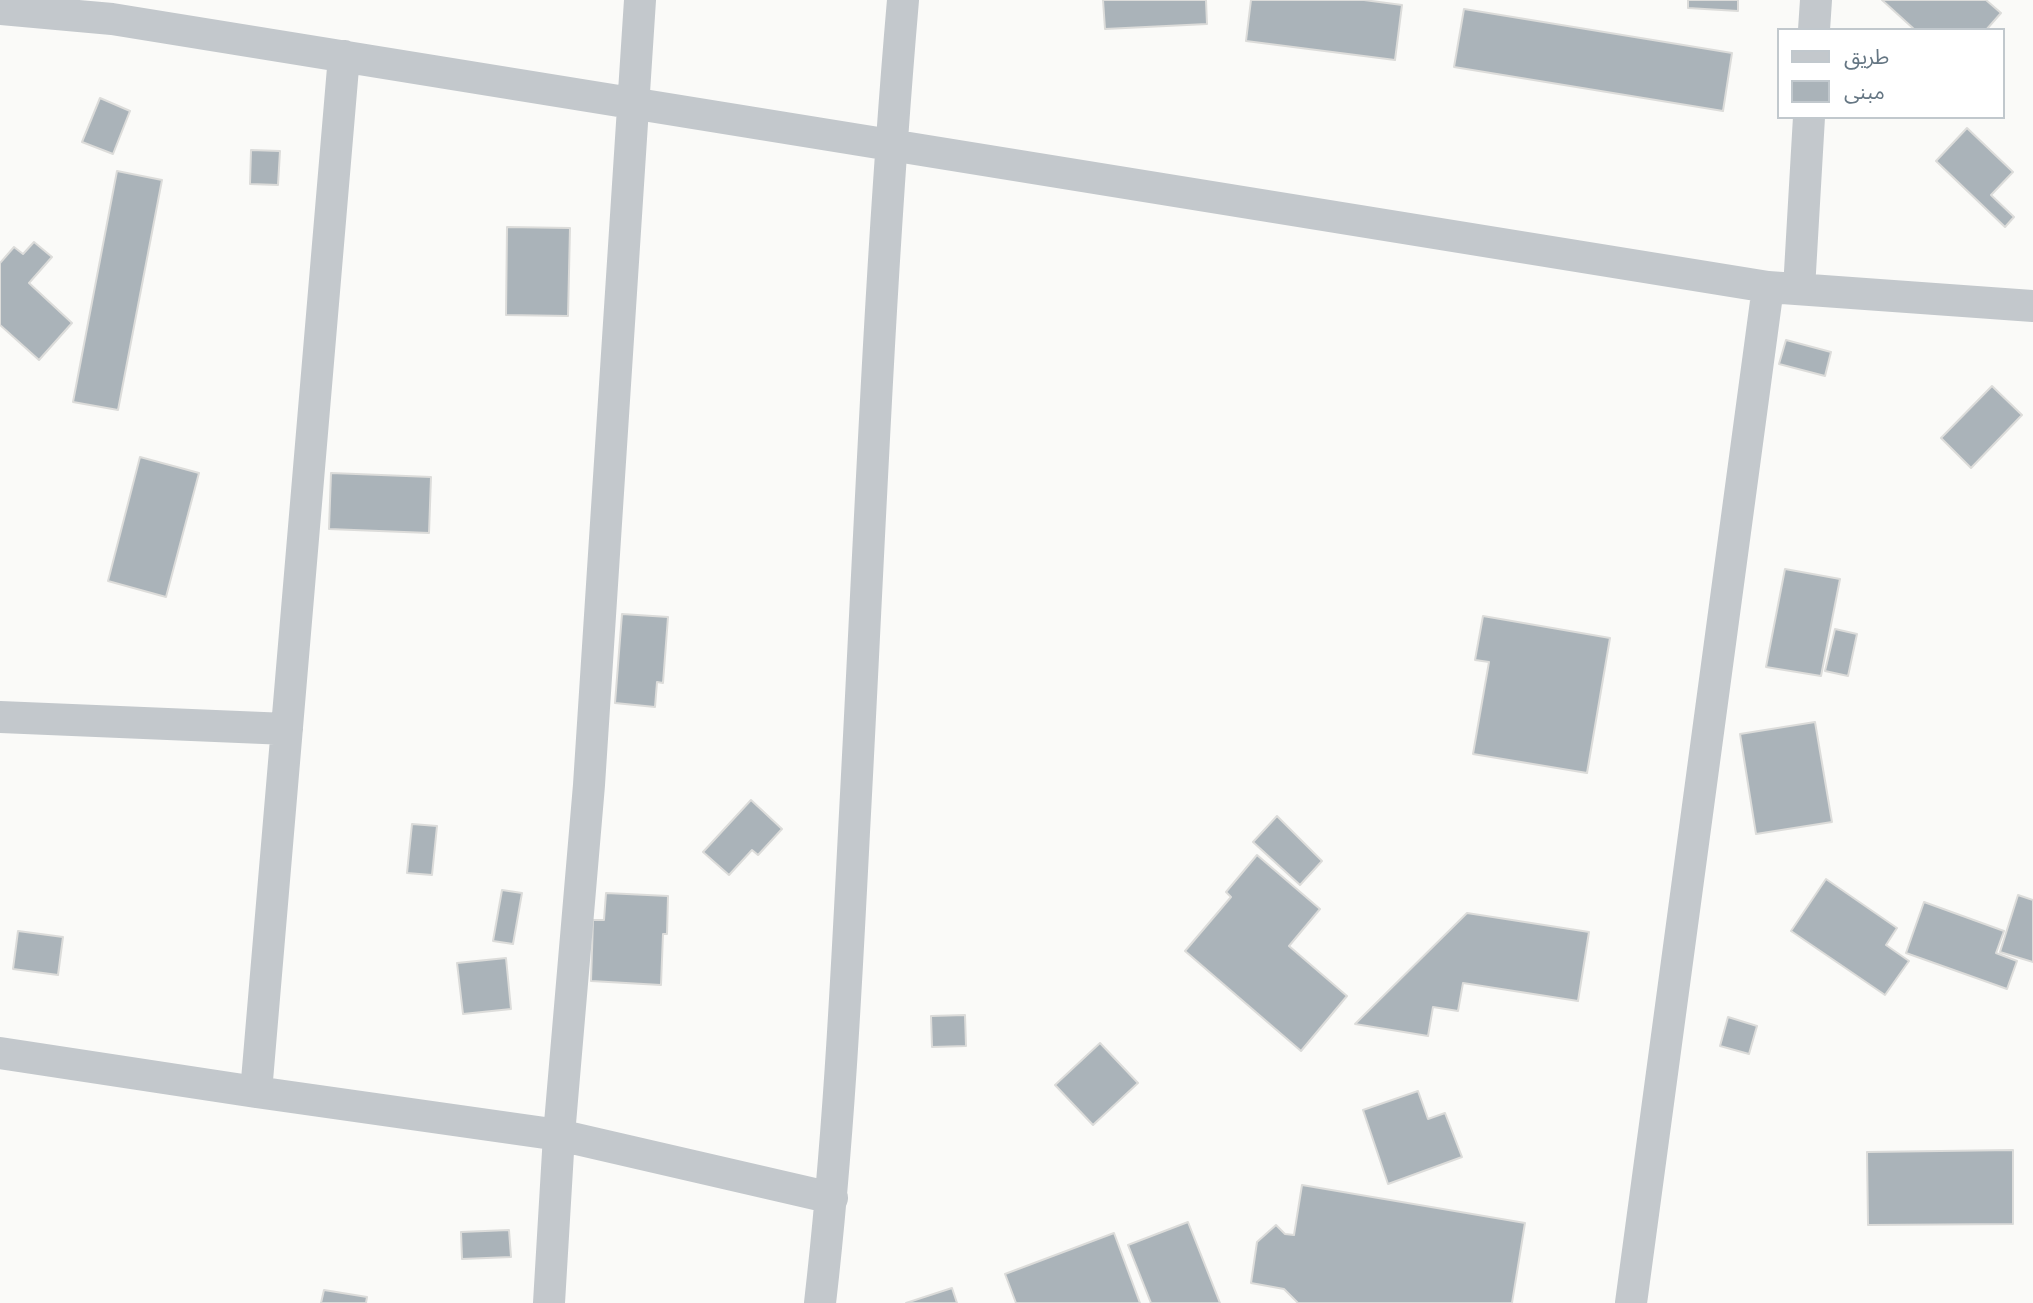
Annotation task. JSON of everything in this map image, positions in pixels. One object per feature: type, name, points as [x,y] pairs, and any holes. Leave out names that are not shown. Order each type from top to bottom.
[{"type":"street","points":[[549,1303],[559,1135],[589,785],[640,0]]},
{"type":"street","points":[[820,1303],[832,1198],[851,898],[890,145],[903,0]]},
{"type":"street","points":[[1814,28],[1816,0]]},
{"type":"street","points":[[0,9],[113,9],[344,56],[1768,287],[2033,306]]},
{"type":"street","points":[[256,1092],[344,56]]},
{"type":"street","points":[[1799,289],[1809,119]]},
{"type":"street","points":[[1630,1303],[1768,287]]},
{"type":"street","points":[[0,718],[287,729]]},
{"type":"street","points":[[0,1053],[559,1135],[832,1198]]},
{"type":"building","points":[[1103,0],[1206,0],[1207,24],[1105,29]]},
{"type":"building","points":[[1251,0],[1364,0],[1402,5],[1395,60],[1246,41]]},
{"type":"building","points":[[1688,0],[1738,0],[1738,11],[1688,8]]},
{"type":"building","points":[[1882,0],[1986,0],[2001,13],[1988,28],[1913,28]]},
{"type":"building","points":[[1464,9],[1732,53],[1723,111],[1454,67]]},
{"type":"building","points":[[100,98],[130,111],[113,154],[82,142]]},
{"type":"building","points":[[1967,128],[2013,172],[1991,195],[2014,217],[2005,227],[1936,161]]},
{"type":"building","points":[[251,150],[280,151],[278,185],[250,184]]},
{"type":"building","points":[[117,171],[162,180],[118,410],[73,402]]},
{"type":"building","points":[[507,227],[570,228],[568,316],[506,315]]},
{"type":"building","points":[[34,242],[52,257],[29,283],[72,323],[39,360],[0,325],[0,263],[14,247],[23,254]]},
{"type":"building","points":[[1786,340],[1831,352],[1825,376],[1779,364]]},
{"type":"building","points":[[1992,386],[2022,415],[1971,468],[1941,438]]},
{"type":"building","points":[[140,457],[199,473],[166,597],[108,581]]},
{"type":"building","points":[[331,473],[431,477],[429,533],[329,529]]},
{"type":"building","points":[[1785,569],[1840,579],[1821,676],[1766,667]]},
{"type":"building","points":[[622,614],[668,617],[663,683],[657,682],[655,707],[615,703]]},
{"type":"building","points":[[1483,616],[1610,638],[1587,773],[1473,754],[1489,662],[1475,660]]},
{"type":"building","points":[[1835,629],[1857,634],[1848,676],[1825,671]]},
{"type":"building","points":[[1815,722],[1832,822],[1756,834],[1740,734]]},
{"type":"building","points":[[751,800],[782,829],[758,855],[752,850],[729,875],[703,852]]},
{"type":"building","points":[[1277,816],[1322,861],[1300,885],[1253,842]]},
{"type":"building","points":[[412,824],[437,826],[432,875],[407,873]]},
{"type":"building","points":[[1257,855],[1320,909],[1289,946],[1347,996],[1301,1051],[1185,951],[1231,897],[1226,892]]},
{"type":"building","points":[[1826,879],[1897,928],[1886,945],[1909,961],[1885,995],[1791,931]]},
{"type":"building","points":[[502,890],[522,893],[513,944],[493,941]]},
{"type":"building","points":[[606,893],[668,896],[661,985],[591,981],[593,920],[604,920]]},
{"type":"building","points":[[2018,895],[2033,900],[2033,962],[2000,952]]},
{"type":"building","points":[[1924,902],[2004,931],[1996,953],[2017,961],[2007,989],[1906,953]]},
{"type":"building","points":[[1467,913],[1589,932],[1578,1001],[1463,983],[1458,1011],[1433,1007],[1428,1036],[1355,1024]]},
{"type":"building","points":[[18,931],[63,937],[58,975],[13,969]]},
{"type":"building","points":[[506,958],[511,1009],[463,1014],[457,963]]},
{"type":"building","points":[[965,1015],[966,1046],[932,1047],[931,1016]]},
{"type":"building","points":[[1728,1017],[1757,1026],[1749,1054],[1720,1046]]},
{"type":"building","points":[[1100,1043],[1138,1083],[1093,1125],[1055,1085]]},
{"type":"building","points":[[1418,1091],[1428,1119],[1445,1113],[1462,1157],[1388,1184],[1363,1110]]},
{"type":"building","points":[[2013,1150],[2013,1224],[1868,1225],[1867,1152]]},
{"type":"building","points":[[1302,1185],[1525,1223],[1512,1303],[1298,1303],[1284,1289],[1251,1283],[1257,1242],[1276,1225],[1285,1234],[1294,1235]]},
{"type":"building","points":[[1188,1222],[1220,1303],[1151,1303],[1128,1245]]},
{"type":"building","points":[[509,1230],[511,1257],[462,1259],[461,1232]]},
{"type":"building","points":[[1114,1233],[1140,1303],[1016,1303],[1005,1274]]},
{"type":"building","points":[[952,1288],[957,1303],[906,1303]]},
{"type":"building","points":[[324,1290],[367,1297],[366,1303],[321,1303]]}]
